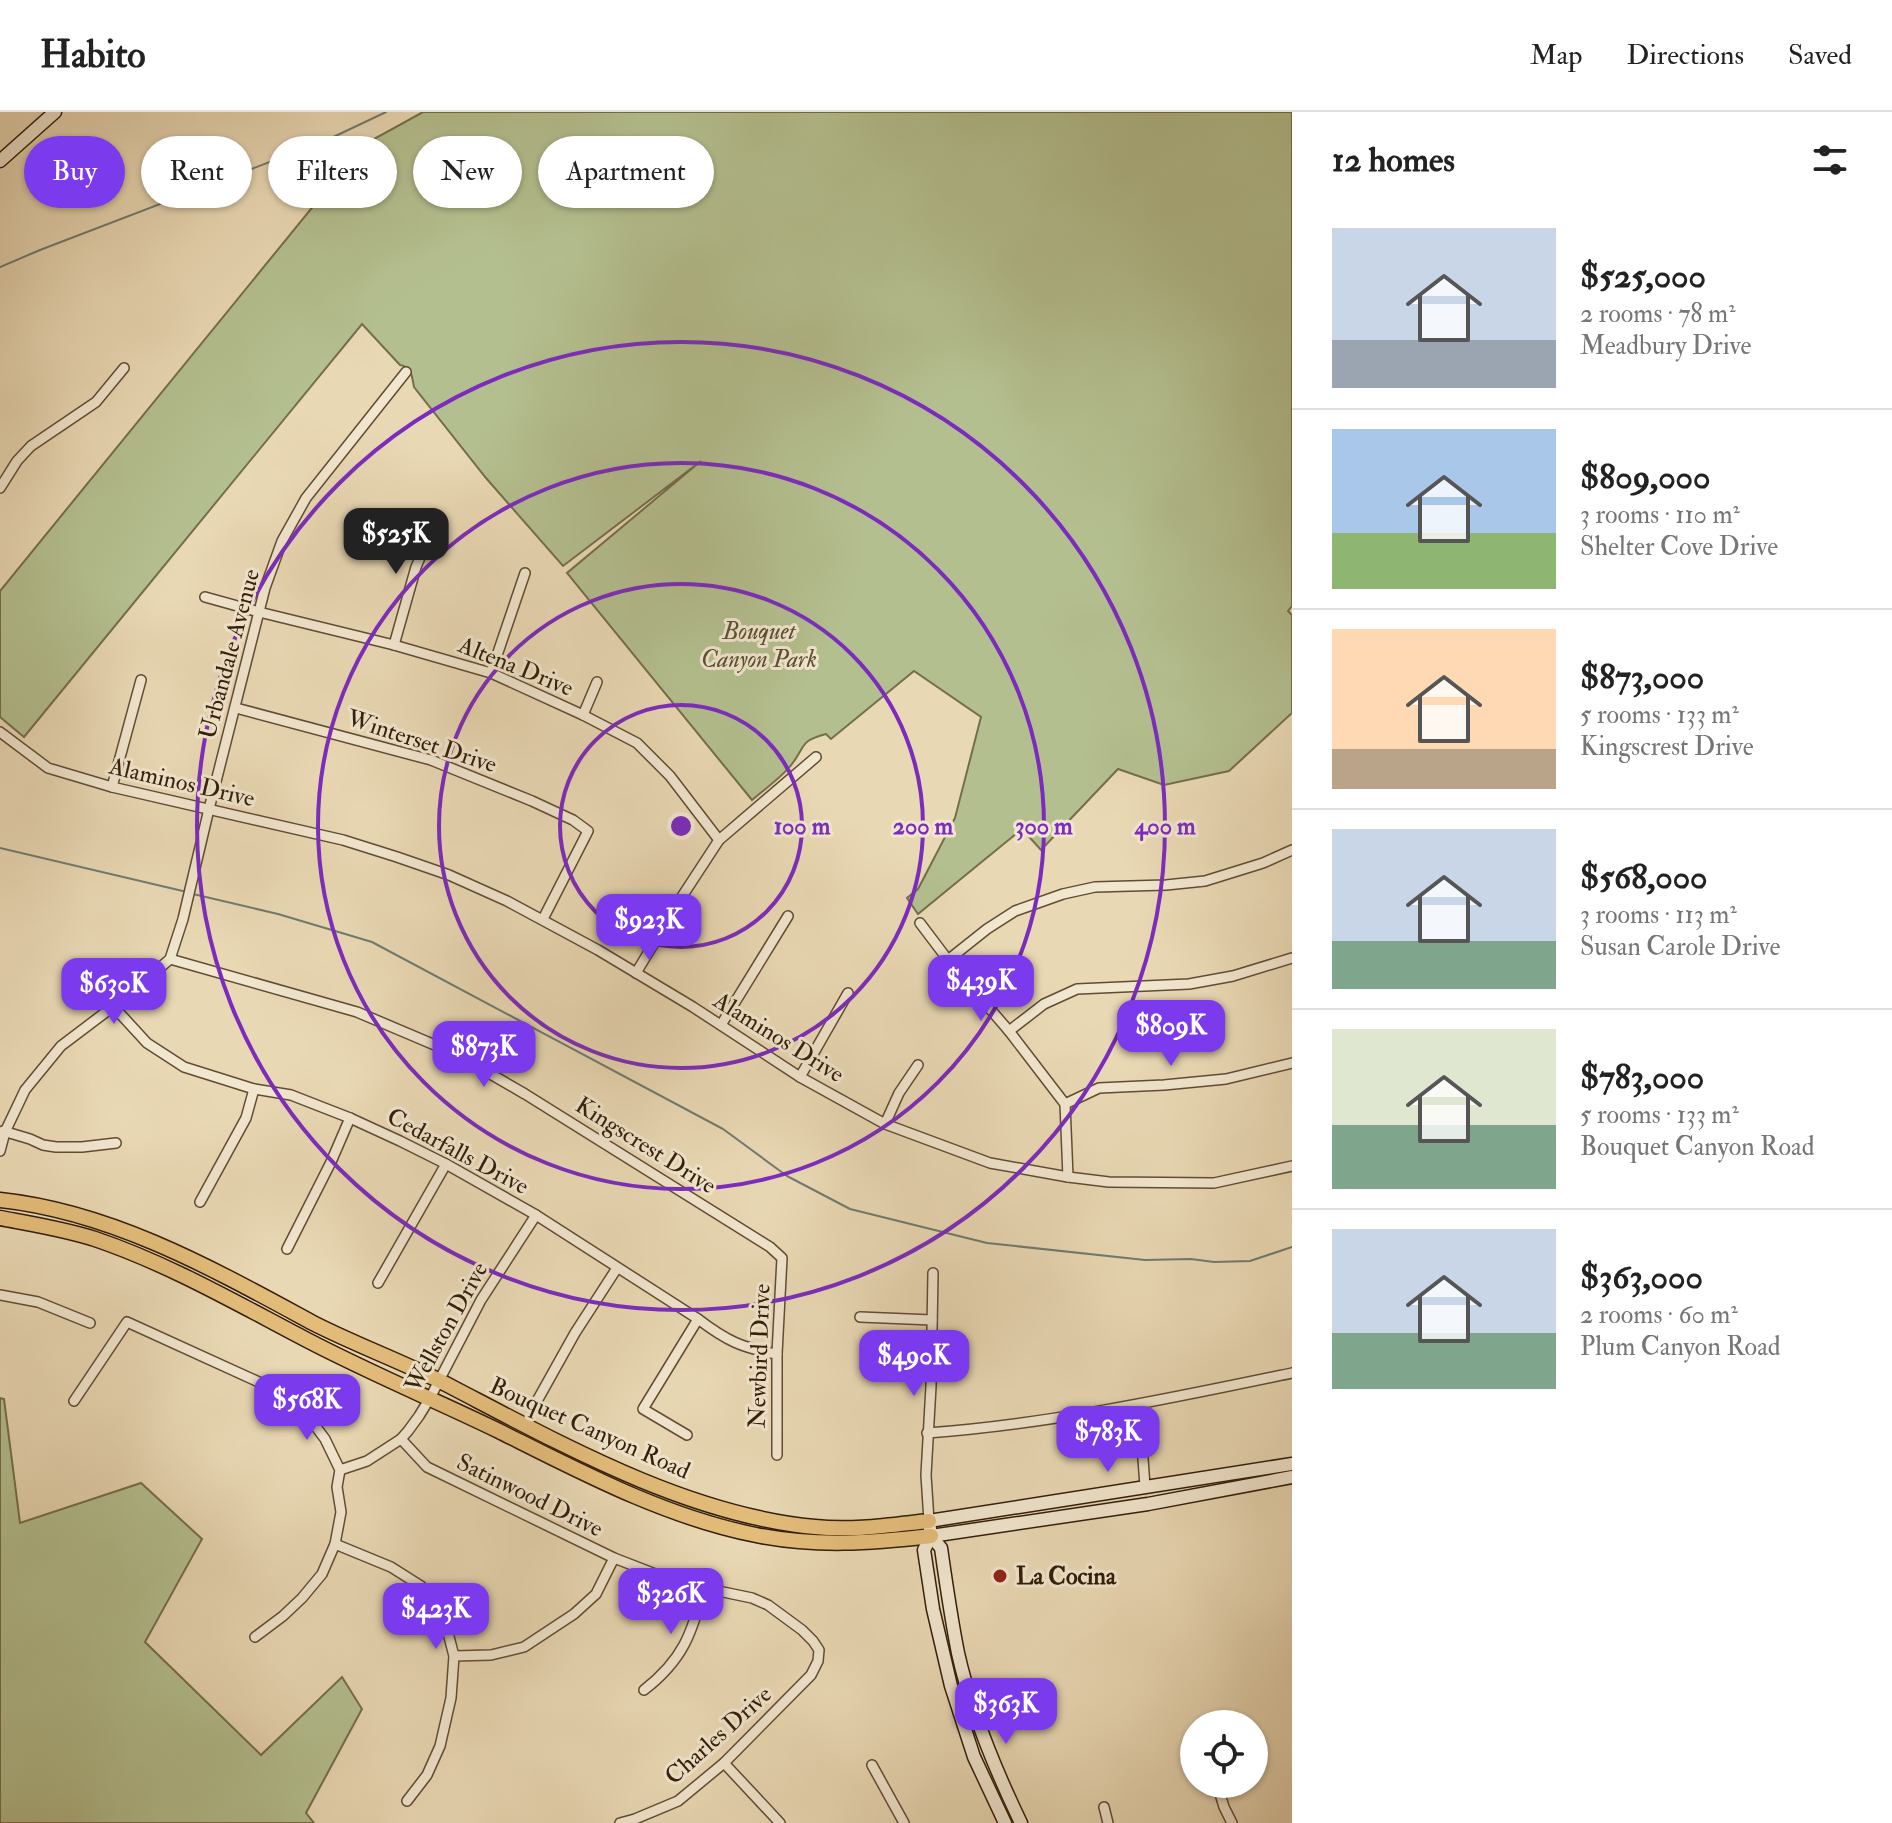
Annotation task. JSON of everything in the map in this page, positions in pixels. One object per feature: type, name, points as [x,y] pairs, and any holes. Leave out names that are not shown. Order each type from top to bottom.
[{"type":"main road","points":[[0,161],[55,112]]},
{"type":"main road","name":"Bouquet Canyon Road","points":[[0,1200],[98,1221],[148,1241],[230,1278],[317,1325],[438,1380],[598,1461],[698,1501],[760,1519],[855,1529],[929,1521],[1292,1464]]},
{"type":"main road","name":"Bouquet Canyon Road","points":[[0,1218],[93,1238],[142,1257],[590,1478],[692,1519],[756,1535],[855,1544],[931,1536],[1092,1513],[1292,1477]]},
{"type":"main road","points":[[1221,1475],[1226,1476],[1229,1482],[1224,1490]]},
{"type":"main road","points":[[1092,1513],[1098,1501],[1108,1492]]},
{"type":"main road","points":[[929,1521],[931,1536],[941,1548],[958,1654],[969,1695],[985,1743],[1021,1823]]},
{"type":"main road","points":[[931,1536],[924,1550],[933,1609],[958,1714],[1005,1823]]},
{"type":"street","points":[[0,488],[31,446],[96,402],[124,368]]},
{"type":"street","name":"Urbandale Avenue","points":[[170,959],[265,588],[282,541],[306,498],[406,372]]},
{"type":"street","points":[[394,645],[416,567],[436,520]]},
{"type":"street","points":[[491,673],[525,573]]},
{"type":"street","name":"Altena Drive","points":[[205,597],[491,673],[583,715],[637,743],[670,776],[719,840]]},
{"type":"street","points":[[112,787],[141,680]]},
{"type":"street","points":[[583,715],[597,682]]},
{"type":"street","name":"Winterset Drive","points":[[236,708],[431,760],[573,820],[588,831],[543,919]]},
{"type":"street","name":"Alaminos Drive","points":[[0,732],[48,768],[112,787],[343,840],[449,875],[543,919],[721,1025],[800,1077],[885,1124],[990,1163],[1109,1182],[1214,1183],[1292,1166]]},
{"type":"street","points":[[636,973],[719,840],[816,757]]},
{"type":"street","points":[[948,960],[987,929],[1023,907],[1063,894],[1095,887],[1205,881],[1263,863],[1292,850]]},
{"type":"street","points":[[721,1025],[788,916]]},
{"type":"street","points":[[920,923],[1065,1104],[1068,1177]]},
{"type":"street","points":[[1009,1031],[1044,1004],[1077,989],[1189,984],[1233,976],[1292,958]]},
{"type":"street","points":[[0,1151],[2,1131],[25,1090],[61,1046],[170,959]]},
{"type":"street","name":"Kingscrest Drive","points":[[170,959],[357,1012],[456,1054],[640,1165],[770,1247],[782,1258]]},
{"type":"street","points":[[800,1077],[848,993]]},
{"type":"street","name":"Cedarfalls Drive","points":[[113,1006],[147,1043],[184,1067],[254,1089],[291,1095],[350,1118],[446,1164],[536,1215],[716,1333],[746,1348],[777,1354]]},
{"type":"street","points":[[1065,1104],[1099,1088],[1226,1079],[1292,1063]]},
{"type":"street","points":[[885,1124],[899,1093],[918,1065]]},
{"type":"street","points":[[200,1202],[246,1118],[254,1089]]},
{"type":"street","points":[[287,1249],[350,1118]]},
{"type":"street","points":[[2,1131],[56,1147],[116,1143]]},
{"type":"street","points":[[378,1283],[446,1164]]},
{"type":"street","name":"Wellston Drive","points":[[340,1470],[367,1461],[401,1439],[419,1416],[481,1300],[536,1215]]},
{"type":"street","name":"Newbird Drive","points":[[777,1455],[777,1354],[782,1258]]},
{"type":"street","points":[[537,1401],[575,1333],[617,1268]]},
{"type":"street","points":[[929,1521],[927,1433],[933,1273]]},
{"type":"street","points":[[0,1295],[38,1302],[90,1323]]},
{"type":"street","points":[[860,1317],[932,1320]]},
{"type":"street","points":[[687,1435],[643,1409],[698,1319]]},
{"type":"street","points":[[74,1401],[127,1322],[261,1383],[302,1408],[325,1439],[340,1470],[337,1487],[341,1512],[335,1544],[322,1574],[302,1598],[255,1637]]},
{"type":"street","points":[[927,1433],[1139,1405],[1292,1373]]},
{"type":"street","points":[[1139,1405],[1145,1486]]},
{"type":"street","name":"Satinwood Drive","points":[[401,1439],[427,1467],[614,1558],[658,1575],[752,1598],[768,1605],[790,1620],[819,1650]]},
{"type":"street","points":[[335,1544],[391,1567],[421,1586],[442,1610],[454,1656],[451,1698],[440,1746],[427,1775],[407,1801]]},
{"type":"street","points":[[454,1656],[491,1655],[524,1647],[574,1614],[596,1594],[614,1558]]},
{"type":"street","points":[[644,1690],[680,1654],[693,1629],[704,1588]]},
{"type":"street","name":"Charles Drive","points":[[620,1823],[678,1801],[724,1763],[811,1675],[818,1661],[819,1650]]},
{"type":"street","points":[[724,1763],[780,1823]]},
{"type":"street","points":[[872,1765],[904,1823]]},
{"type":"street","points":[[1221,1798],[1232,1823]]},
{"type":"street","points":[[1104,1807],[1108,1823]]},
{"type":"green space","name":"Bouquet Canyon Park","points":[[423,112],[1292,112],[1292,606],[1288,611],[1292,615],[1292,713],[1229,771],[1164,785],[1118,769],[1041,850],[1022,829],[918,914],[907,898],[918,889],[955,818],[981,717],[914,671],[831,739],[826,734],[804,744],[788,769],[752,800],[567,573],[701,461],[563,566],[486,478],[414,387],[409,370],[400,365],[362,324],[24,737],[0,717],[0,591],[312,208],[397,208],[397,136],[379,136]]},
{"type":"green space","points":[[0,1398],[4,1399],[20,1523],[141,1483],[202,1539],[145,1642],[261,1755],[342,1677],[362,1709],[306,1813],[314,1823],[0,1823]]},
{"type":"waterway","points":[[0,267],[327,140],[386,112]]},
{"type":"waterway","points":[[0,848],[187,892]]},
{"type":"waterway","points":[[193,894],[278,914],[372,942],[723,1129],[787,1176],[850,1209],[987,1243],[1145,1260],[1250,1261],[1292,1247]]},
{"type":"place","name":"La Cocina","points":[[1000,1576]]}]
